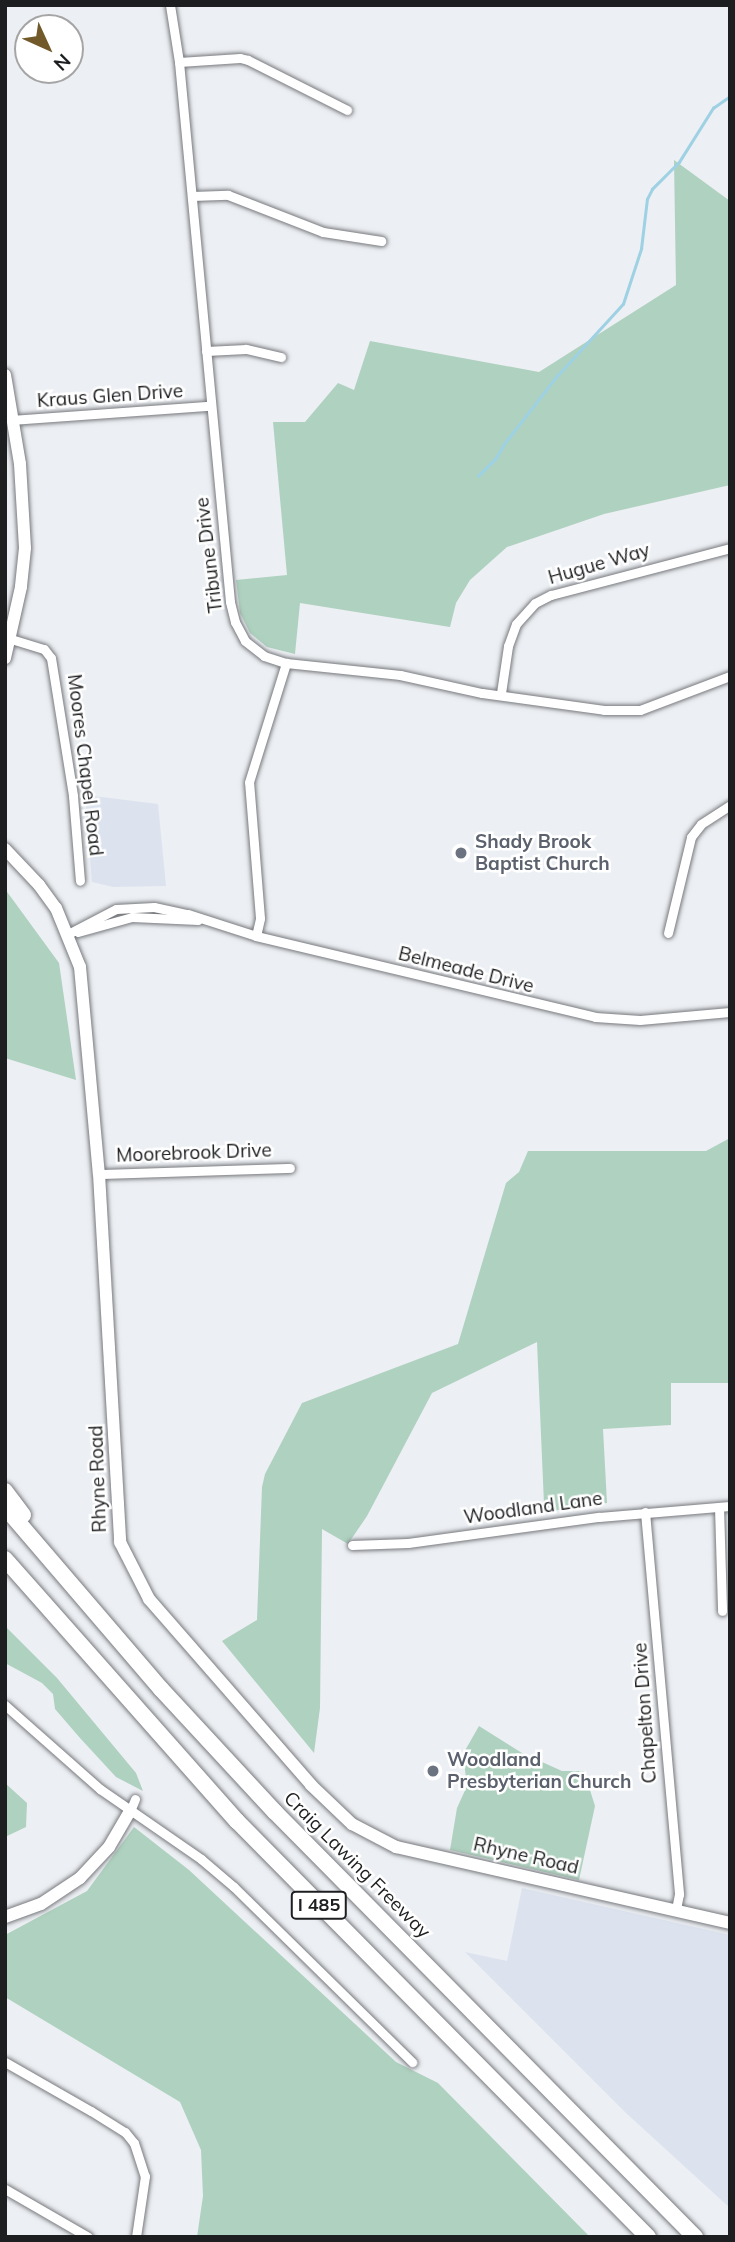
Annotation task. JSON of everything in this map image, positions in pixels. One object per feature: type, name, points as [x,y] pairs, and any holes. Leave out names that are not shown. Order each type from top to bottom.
[{"type":"highway","points":[[5,1491],[77,1592]]},
{"type":"highway","name":"Craig Lawing Freeway","points":[[5,1507],[77,1592],[283,1821],[695,2237]]},
{"type":"highway","name":"I 485","points":[[5,1559],[237,1821],[648,2237]]},
{"type":"highway","points":[[5,1570],[74,1640]]},
{"type":"street","name":"Tribune Drive","points":[[170,5],[179,62],[209,406],[232,614],[239,632],[254,650],[286,663],[400,675],[482,693],[632,711],[730,676]]},
{"type":"street","points":[[179,62],[248,60],[347,110]]},
{"type":"street","points":[[192,196],[228,195],[323,232],[381,241]]},
{"type":"street","points":[[206,351],[246,349],[281,357]]},
{"type":"street","points":[[5,376],[20,464],[25,548],[11,639],[5,657]]},
{"type":"street","name":"Kraus Glen Drive","points":[[12,420],[209,406]]},
{"type":"street","name":"Hugue Way","points":[[501,694],[508,646],[516,624],[535,603],[551,595],[730,548]]},
{"type":"street","name":"Moores Chapel Road","points":[[11,639],[44,649],[51,658],[73,796],[80,881]]},
{"type":"street","points":[[256,936],[260,918],[249,782],[286,663]]},
{"type":"street","points":[[668,933],[691,837],[701,824],[730,805]]},
{"type":"street","name":"Rhyne Road","points":[[5,849],[39,885],[68,934],[80,967],[99,1174],[120,1542],[149,1599],[311,1785],[352,1824],[396,1847],[730,1923]]},
{"type":"street","name":"Belmeade Drive","points":[[68,934],[97,917],[133,907],[177,912],[256,936],[595,1017],[640,1020],[730,1012]]},
{"type":"street","name":"Moorebrook Drive","points":[[99,1174],[290,1168]]},
{"type":"street","name":"Woodland Lane","points":[[352,1545],[408,1543],[645,1512],[730,1506]]},
{"type":"street","points":[[719,1507],[722,1611]]},
{"type":"street","name":"Chapelton Drive","points":[[645,1512],[679,1894],[676,1910]]},
{"type":"street","points":[[5,1705],[234,1886],[412,2062]]},
{"type":"street","points":[[5,1917],[41,1904],[80,1878],[109,1847],[132,1805]]},
{"type":"street","points":[[5,2062],[125,2132],[134,2143],[145,2176],[136,2237]]},
{"type":"street","points":[[5,2189],[88,2237]]},
{"type":"shaded area","points":[[85,795],[158,804],[166,886],[113,887],[92,882]]},
{"type":"shaded area","points":[[522,1888],[730,1935],[730,2208],[626,2113],[465,1952],[507,1961]]},
{"type":"green space","points":[[674,160],[730,201],[730,485],[604,514],[507,547],[470,580],[456,603],[450,627],[300,603],[295,654],[267,647],[250,633],[240,613],[236,580],[287,575],[273,422],[305,422],[338,383],[354,390],[370,341],[539,372],[676,285]]},
{"type":"green space","points":[[5,889],[59,963],[76,1080],[5,1058]]},
{"type":"green space","points":[[730,1138],[730,1383],[671,1383],[671,1425],[603,1429],[607,1503],[537,1513],[544,1504],[537,1342],[432,1393],[367,1516],[348,1544],[322,1529],[320,1708],[314,1753],[222,1641],[257,1620],[262,1487],[265,1474],[302,1403],[458,1344],[506,1183],[519,1172],[528,1151],[706,1151]]},
{"type":"green space","points":[[5,1626],[57,1678],[136,1773],[143,1791],[116,1777],[55,1709],[53,1694],[42,1683],[5,1663]]},
{"type":"green space","points":[[479,1726],[522,1753],[562,1771],[584,1771],[595,1806],[579,1880],[450,1850],[457,1808],[467,1786],[463,1754]]},
{"type":"green space","points":[[5,1783],[27,1803],[26,1827],[5,1837]]},
{"type":"green space","points":[[134,1827],[189,1870],[396,2062],[438,2083],[590,2237],[197,2237],[203,2196],[201,2150],[180,2102],[5,1997],[5,1935],[87,1891]]},
{"type":"waterway","points":[[478,476],[496,458],[556,377],[623,304],[641,249],[647,199],[652,189],[679,162],[713,108],[730,96]]},
{"type":"place","name":"Shady Brook Baptist Church","points":[[461,853]]},
{"type":"place","name":"Woodland Presbyterian Church","points":[[433,1771]]}]
